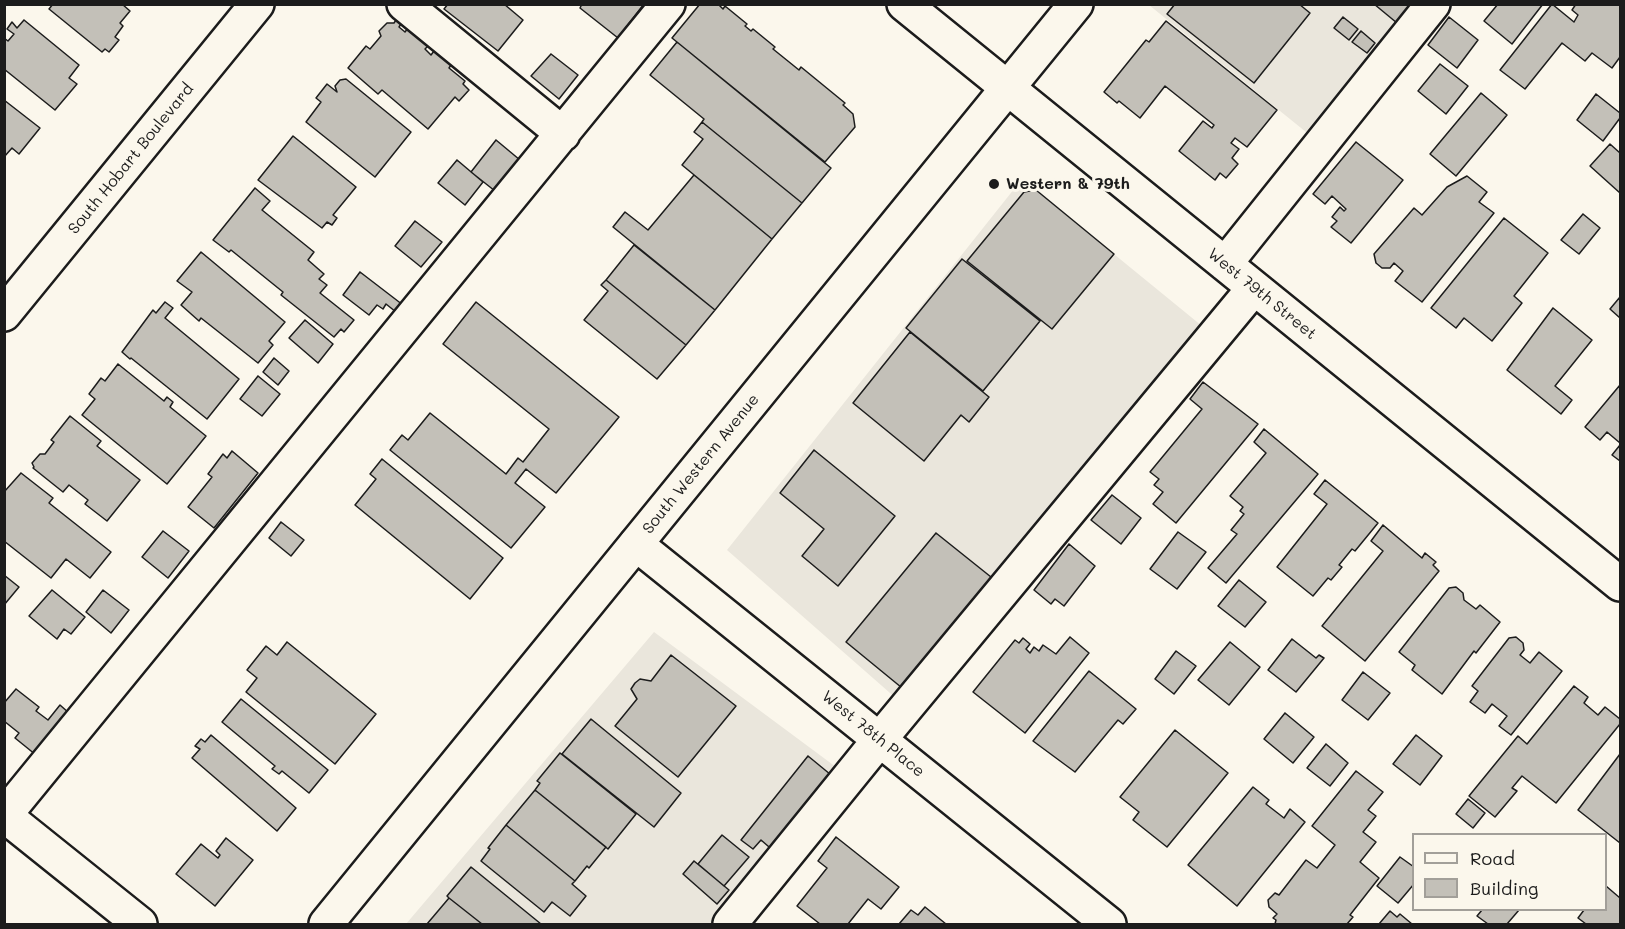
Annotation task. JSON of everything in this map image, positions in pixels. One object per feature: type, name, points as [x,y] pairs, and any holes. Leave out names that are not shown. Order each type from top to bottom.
[{"type":"street","name":"South Hobart Boulevard","points":[[4,314],[257,4]]},
{"type":"street","points":[[404,4],[562,134]]},
{"type":"street","points":[[140,924],[5,816],[668,4]]},
{"type":"street","name":"West 79th Street","points":[[904,4],[1620,584]]},
{"type":"street","name":"South Western Avenue","points":[[326,924],[1076,4]]},
{"type":"street","points":[[1225,264],[1433,4]]},
{"type":"street","points":[[730,924],[880,739],[1254,288]]},
{"type":"street","name":"West 78th Place","points":[[636,544],[1109,924]]},
{"type":"shaded area","points":[[1149,5],[1437,5],[1327,149]]},
{"type":"shaded area","points":[[1022,179],[1202,326],[898,700],[727,550]]},
{"type":"shaded area","points":[[654,632],[840,770],[713,924],[406,924]]},
{"type":"building","points":[[53,4],[122,4],[130,11],[120,23],[123,26],[115,37],[119,40],[109,52],[105,49],[102,52],[49,9]]},
{"type":"building","points":[[448,4],[504,4],[523,20],[498,51],[444,9]]},
{"type":"building","points":[[582,4],[644,4],[618,38],[580,8]]},
{"type":"building","points":[[700,4],[718,4],[723,9],[725,6],[747,24],[745,26],[751,31],[753,29],[775,47],[773,49],[799,70],[801,67],[845,103],[843,105],[853,114],[855,127],[825,162],[672,38]]},
{"type":"building","points":[[1175,4],[1299,4],[1310,13],[1254,83],[1167,14]]},
{"type":"building","points":[[1374,4],[1413,4],[1397,23]]},
{"type":"building","points":[[1498,4],[1543,4],[1512,44],[1484,21]]},
{"type":"building","points":[[1552,4],[1574,22],[1578,15],[1572,10],[1576,4],[1620,4],[1620,57],[1612,68],[1592,53],[1585,61],[1562,43],[1525,89],[1500,70]]},
{"type":"building","points":[[1343,17],[1358,29],[1349,40],[1334,28]]},
{"type":"building","points":[[1449,17],[1478,40],[1457,68],[1428,45]]},
{"type":"building","points":[[24,20],[79,65],[69,78],[77,84],[55,110],[4,69],[4,38],[8,41],[14,34],[7,29],[12,22],[17,28]]},
{"type":"building","points":[[396,20],[405,32],[408,28],[428,46],[425,49],[431,55],[434,51],[451,65],[449,68],[465,81],[463,84],[469,90],[459,101],[455,97],[428,129],[382,90],[378,94],[348,68],[366,46],[370,49],[381,36],[379,31],[387,23],[394,23]]},
{"type":"building","points":[[1166,21],[1277,110],[1247,147],[1235,138],[1231,143],[1239,149],[1232,158],[1238,164],[1226,178],[1220,173],[1215,180],[1179,151],[1203,121],[1212,128],[1214,125],[1165,86],[1140,118],[1104,92],[1146,40],[1149,42]]},
{"type":"building","points":[[1361,31],[1375,43],[1367,53],[1352,42]]},
{"type":"building","points":[[677,42],[831,168],[802,203],[702,122],[704,119],[650,75]]},
{"type":"building","points":[[551,54],[578,75],[559,99],[531,76]]},
{"type":"building","points":[[1440,64],[1468,86],[1446,114],[1418,91]]},
{"type":"building","points":[[346,79],[411,132],[375,177],[306,122],[321,102],[316,98],[327,84],[337,92],[335,86],[340,80]]},
{"type":"building","points":[[1481,93],[1507,115],[1456,176],[1430,154]]},
{"type":"building","points":[[1596,94],[1620,113],[1620,118],[1603,141],[1577,120]]},
{"type":"building","points":[[4,100],[40,128],[19,154],[12,148],[4,157]]},
{"type":"building","points":[[702,122],[802,203],[772,239],[682,165],[703,139],[694,132]]},
{"type":"building","points":[[293,136],[356,187],[333,215],[337,218],[332,225],[327,222],[322,228],[258,180]]},
{"type":"building","points":[[496,140],[520,160],[495,191],[471,172]]},
{"type":"building","points":[[1356,142],[1403,180],[1351,243],[1331,227],[1337,221],[1332,217],[1340,207],[1344,211],[1346,209],[1332,196],[1325,204],[1313,194]]},
{"type":"building","points":[[1610,144],[1620,153],[1620,193],[1590,166]]},
{"type":"building","points":[[457,160],[483,182],[465,205],[438,183]]},
{"type":"building","points":[[694,175],[772,239],[715,310],[613,227],[625,212],[648,230]]},
{"type":"building","points":[[1467,176],[1487,192],[1479,202],[1494,213],[1422,302],[1395,281],[1403,271],[1394,263],[1390,268],[1382,268],[1376,263],[1374,254],[1414,208],[1422,215],[1447,187]]},
{"type":"building","points":[[255,188],[270,201],[262,210],[314,252],[308,260],[324,274],[319,279],[327,285],[320,293],[354,320],[344,332],[341,329],[334,337],[281,295],[283,292],[231,250],[229,252],[213,240]]},
{"type":"building","points":[[1036,190],[1114,254],[1052,329],[967,261],[1024,192]]},
{"type":"building","points":[[1583,214],[1600,228],[1579,254],[1561,240]]},
{"type":"building","points":[[1504,218],[1548,253],[1514,296],[1522,303],[1492,341],[1464,318],[1456,328],[1431,308]]},
{"type":"building","points":[[415,221],[442,242],[421,267],[395,246]]},
{"type":"building","points":[[634,245],[715,310],[686,345],[606,280]]},
{"type":"building","points":[[201,252],[285,322],[269,341],[273,345],[258,363],[201,318],[199,321],[181,305],[192,292],[177,281]]},
{"type":"building","points":[[962,259],[1040,321],[983,391],[906,328]]},
{"type":"building","points":[[360,272],[403,305],[396,312],[386,304],[383,309],[377,305],[369,315],[343,295]]},
{"type":"building","points":[[606,280],[686,345],[657,379],[584,320],[608,291],[601,285]]},
{"type":"building","points":[[1620,297],[1620,318],[1610,309]]},
{"type":"building","points":[[165,302],[173,308],[165,318],[239,379],[207,419],[122,352],[153,310],[156,313]]},
{"type":"building","points":[[476,302],[619,417],[556,493],[526,469],[515,483],[545,507],[511,548],[390,450],[402,435],[408,440],[430,413],[506,474],[518,458],[523,462],[549,429],[443,344]]},
{"type":"building","points":[[1553,308],[1592,340],[1555,386],[1572,400],[1561,414],[1507,370]]},
{"type":"building","points":[[305,320],[333,344],[318,363],[289,338]]},
{"type":"building","points":[[910,332],[989,397],[969,422],[961,415],[924,461],[853,403]]},
{"type":"building","points":[[274,358],[289,371],[278,385],[263,372]]},
{"type":"building","points":[[118,364],[164,401],[167,397],[173,402],[170,407],[206,436],[167,484],[82,415],[95,399],[89,394],[101,378],[105,381]]},
{"type":"building","points":[[258,376],[280,394],[262,416],[240,399]]},
{"type":"building","points":[[1203,382],[1258,424],[1176,523],[1153,504],[1163,492],[1154,485],[1159,479],[1150,472],[1202,409],[1190,399]]},
{"type":"building","points":[[1620,385],[1620,443],[1607,432],[1600,440],[1585,427]]},
{"type":"building","points":[[70,416],[101,441],[97,446],[140,480],[107,521],[85,504],[88,500],[69,485],[63,492],[33,468],[32,463],[40,454],[45,454],[54,442],[51,440]]},
{"type":"building","points":[[1264,429],[1318,474],[1226,583],[1208,568],[1237,534],[1231,530],[1244,514],[1240,511],[1243,507],[1230,496],[1266,453],[1254,442]]},
{"type":"building","points":[[1620,445],[1620,461],[1612,455]]},
{"type":"building","points":[[814,450],[895,516],[838,586],[802,556],[824,529],[780,493]]},
{"type":"building","points":[[232,451],[258,473],[214,528],[188,507],[212,477],[208,474],[223,454],[227,458]]},
{"type":"building","points":[[382,459],[503,558],[470,599],[355,505],[376,479],[370,474]]},
{"type":"building","points":[[21,473],[53,498],[49,503],[111,552],[90,578],[66,559],[51,578],[4,541],[4,492]]},
{"type":"building","points":[[1325,480],[1378,523],[1355,551],[1352,549],[1339,565],[1342,567],[1331,580],[1328,578],[1313,596],[1277,567],[1327,504],[1314,494]]},
{"type":"building","points":[[1112,495],[1141,518],[1121,544],[1091,520]]},
{"type":"building","points":[[281,522],[304,540],[291,556],[269,538]]},
{"type":"building","points":[[1383,525],[1422,558],[1425,553],[1436,562],[1433,565],[1439,571],[1365,661],[1322,626],[1383,551],[1371,541]]},
{"type":"building","points":[[163,531],[189,551],[168,578],[142,557]]},
{"type":"building","points":[[1178,532],[1206,552],[1177,589],[1150,569]]},
{"type":"building","points":[[936,533],[996,581],[907,692],[846,642]]},
{"type":"building","points":[[1069,544],[1095,566],[1064,606],[1055,599],[1051,604],[1034,590]]},
{"type":"building","points":[[4,575],[19,587],[4,605]]},
{"type":"building","points":[[1239,580],[1266,602],[1245,627],[1218,606]]},
{"type":"building","points":[[1456,587],[1463,593],[1464,600],[1476,609],[1480,605],[1500,622],[1476,653],[1474,651],[1442,694],[1412,670],[1415,665],[1399,652],[1449,588]]},
{"type":"building","points":[[52,590],[85,617],[71,634],[64,629],[57,639],[29,616]]},
{"type":"building","points":[[103,590],[129,610],[111,633],[86,612]]},
{"type":"building","points":[[1070,637],[1089,653],[1025,733],[973,692],[1015,640],[1019,643],[1023,638],[1030,644],[1026,649],[1030,653],[1034,647],[1039,651],[1043,645],[1056,654]]},
{"type":"building","points":[[1516,637],[1523,643],[1524,650],[1520,655],[1530,663],[1539,652],[1562,671],[1511,735],[1499,726],[1507,716],[1492,704],[1485,713],[1470,702],[1478,691],[1472,686],[1509,638]]},
{"type":"building","points":[[1292,639],[1316,658],[1319,655],[1324,658],[1296,692],[1268,670]]},
{"type":"building","points":[[287,642],[376,714],[335,764],[246,692],[257,678],[247,670],[266,646],[277,655]]},
{"type":"building","points":[[1230,642],[1260,667],[1229,705],[1198,680]]},
{"type":"building","points":[[1176,651],[1196,666],[1174,694],[1155,679]]},
{"type":"building","points":[[671,655],[736,706],[678,777],[615,726],[637,699],[631,689],[635,683],[640,679],[651,681]]},
{"type":"building","points":[[1089,671],[1136,709],[1123,724],[1118,720],[1075,772],[1033,741]]},
{"type":"building","points":[[1363,672],[1390,693],[1368,720],[1342,700]]},
{"type":"building","points":[[1574,686],[1588,697],[1584,703],[1598,715],[1605,707],[1620,719],[1620,724],[1556,803],[1522,776],[1512,788],[1517,791],[1495,817],[1469,796],[1518,736],[1527,744]]},
{"type":"building","points":[[16,689],[39,707],[36,711],[48,720],[60,705],[69,713],[36,755],[15,738],[19,733],[4,721],[4,703]]},
{"type":"building","points":[[241,699],[328,770],[309,793],[282,771],[279,774],[272,769],[275,766],[222,722]]},
{"type":"building","points":[[1285,713],[1314,737],[1293,763],[1264,739]]},
{"type":"building","points":[[591,719],[681,793],[654,827],[562,754]]},
{"type":"building","points":[[1175,730],[1228,773],[1167,847],[1133,820],[1139,812],[1120,797]]},
{"type":"building","points":[[211,735],[296,808],[277,831],[192,758],[200,749],[195,746],[201,739],[205,742]]},
{"type":"building","points":[[1416,735],[1442,756],[1420,785],[1393,764]]},
{"type":"building","points":[[1326,744],[1348,763],[1330,786],[1307,768]]},
{"type":"building","points":[[560,753],[636,814],[608,849],[535,790],[540,783],[537,781]]},
{"type":"building","points":[[1620,754],[1620,843],[1578,810]]},
{"type":"building","points":[[808,756],[836,779],[776,853],[761,840],[753,849],[741,840]]},
{"type":"building","points":[[1356,771],[1383,792],[1368,810],[1376,816],[1363,832],[1376,842],[1360,862],[1379,878],[1350,915],[1353,917],[1347,924],[1275,924],[1276,920],[1273,918],[1277,914],[1269,907],[1268,900],[1275,893],[1279,895],[1306,860],[1317,868],[1335,845],[1312,826]]},
{"type":"building","points":[[1253,787],[1269,800],[1266,804],[1284,818],[1290,809],[1305,822],[1237,906],[1188,865]]},
{"type":"building","points":[[535,790],[606,847],[575,881],[506,825]]},
{"type":"building","points":[[1468,799],[1485,813],[1473,828],[1456,814]]},
{"type":"building","points":[[506,825],[575,881],[572,884],[586,896],[570,916],[552,902],[544,912],[481,861]]},
{"type":"building","points":[[722,835],[749,857],[724,886],[698,864]]},
{"type":"building","points":[[836,837],[899,887],[881,909],[868,899],[848,924],[820,924],[797,906],[827,868],[818,861]]},
{"type":"building","points":[[226,838],[253,860],[215,906],[176,874],[201,844],[218,858],[220,855],[216,851]]},
{"type":"building","points":[[1400,857],[1412,866],[1412,886],[1398,903],[1377,886]]},
{"type":"building","points":[[694,861],[729,890],[717,904],[683,874]]},
{"type":"building","points":[[471,867],[541,924],[482,924],[449,898],[447,896]]},
{"type":"building","points":[[1607,887],[1620,898],[1620,924],[1586,924],[1578,918],[1583,911],[1607,911]]},
{"type":"building","points":[[449,898],[482,924],[427,924]]},
{"type":"building","points":[[925,907],[946,924],[899,924],[911,910],[918,915]]},
{"type":"building","points":[[1390,911],[1397,917],[1400,914],[1412,924],[1379,924]]},
{"type":"building","points":[[1481,911],[1518,911],[1507,924],[1488,924],[1477,916]]},
{"type":"place","name":"Western & 79th","points":[[994,184]]}]
